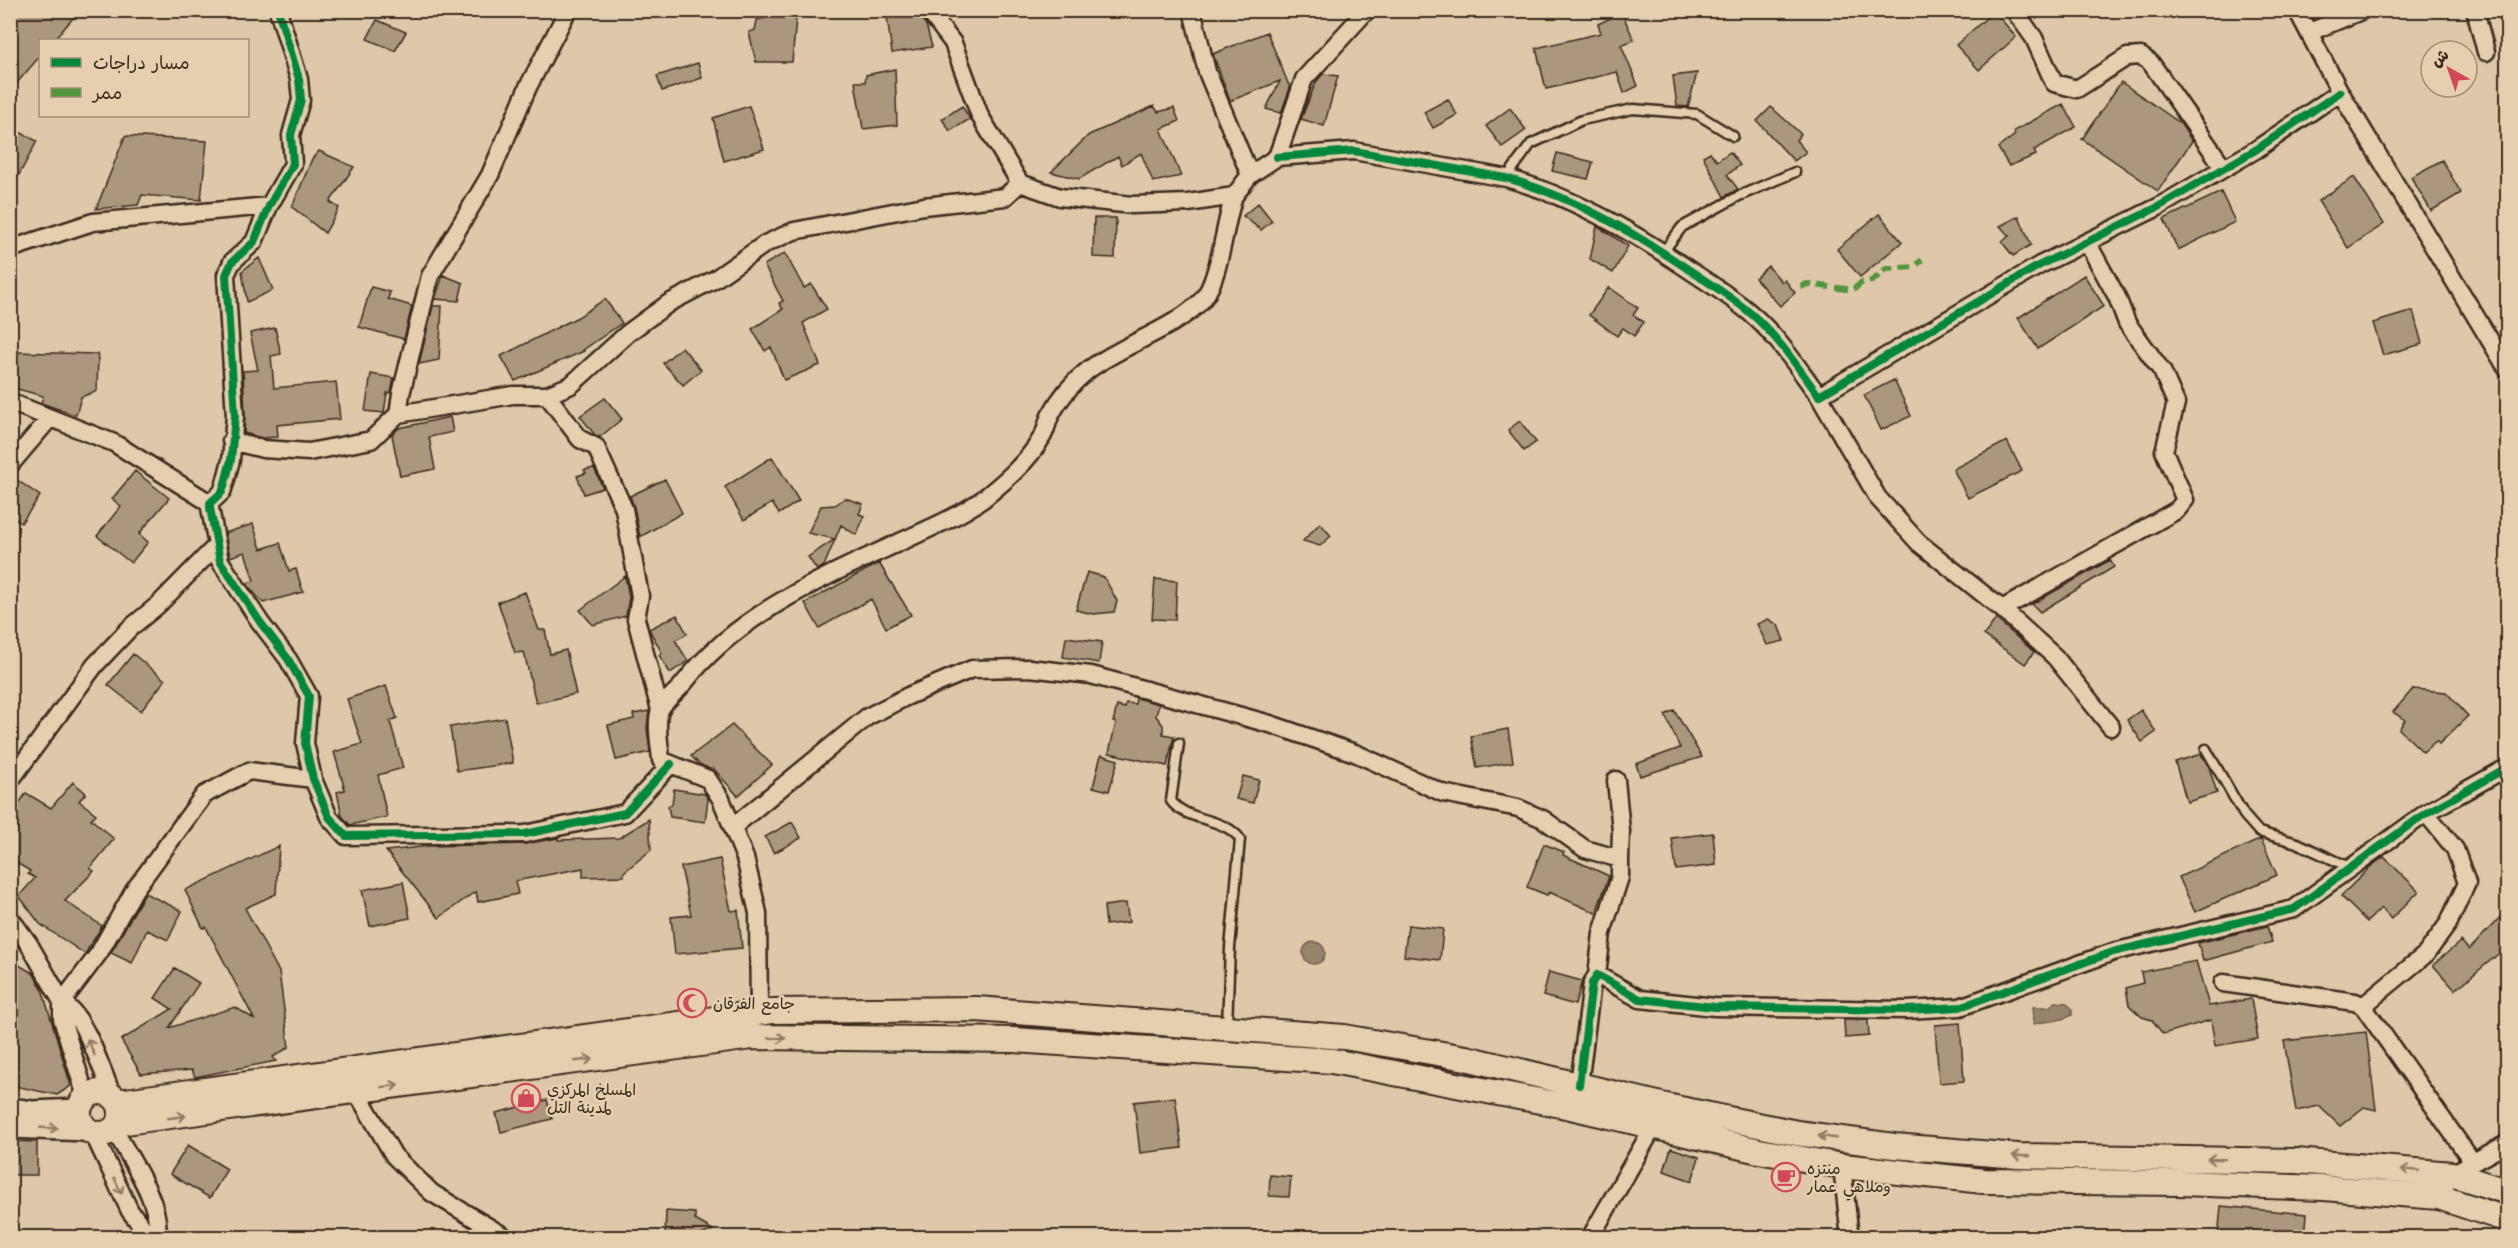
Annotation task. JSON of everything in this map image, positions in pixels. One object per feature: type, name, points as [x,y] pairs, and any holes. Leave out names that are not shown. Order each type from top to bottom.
[{"type":"main road","points":[[101,1115],[759,1012],[976,1009],[1227,1030],[1344,1037],[1466,1058],[1797,1133],[1894,1146],[2018,1156],[2296,1161],[2452,1174],[2508,1192]]},
{"type":"main road","points":[[101,1115],[356,1091],[752,1037],[1014,1040],[1332,1061],[1571,1107],[1759,1151],[1842,1166],[1984,1181],[2313,1187],[2439,1197],[2508,1220]]},
{"type":"street","points":[[210,503],[222,492],[225,483],[231,460],[235,416],[234,369],[226,275],[232,262],[254,242],[269,206],[293,164],[291,135],[301,100],[297,68],[278,10]]},
{"type":"street","points":[[398,414],[430,276],[490,175],[528,87],[568,10]]},
{"type":"street","points":[[928,10],[953,43],[980,116],[1020,183],[1060,197],[1132,205],[1188,203],[1234,196]]},
{"type":"street","points":[[1192,10],[1207,72],[1250,175]]},
{"type":"street","points":[[1277,157],[1304,79],[1368,10]]},
{"type":"street","points":[[2014,10],[2034,38],[2054,83],[2077,89],[2127,57],[2142,56],[2151,63],[2224,168]]},
{"type":"street","points":[[2297,10],[2340,92],[2508,370]]},
{"type":"street","points":[[2310,32],[2363,10]]},
{"type":"street","points":[[2475,10],[2486,52]]},
{"type":"street","points":[[1820,396],[2040,265],[2158,207],[2257,149],[2340,92]]},
{"type":"street","points":[[660,710],[697,665],[761,614],[824,577],[931,528],[981,500],[1004,481],[1025,461],[1043,437],[1050,417],[1064,394],[1077,379],[1108,356],[1185,315],[1203,299],[1216,273],[1226,219],[1234,196],[1250,175],[1277,157],[1354,151],[1506,178],[1527,184],[1613,221],[1663,252],[1750,313],[1783,348],[1820,396],[1878,498],[1919,543],[2002,609],[2055,657],[2111,727]]},
{"type":"street","points":[[231,441],[263,449],[309,452],[371,440],[398,414],[513,395],[547,395],[571,385],[628,333],[669,303],[715,279],[765,244],[794,231],[913,208],[1005,197],[1020,183]]},
{"type":"street","points":[[10,249],[93,222],[269,206]]},
{"type":"street","points":[[2002,609],[2177,510],[2185,500],[2164,451],[2176,403],[2162,371],[2127,323],[2117,297],[2087,242]]},
{"type":"street","points":[[547,395],[580,439],[596,447],[624,509],[640,596],[636,619],[660,710],[658,736],[661,760],[708,779],[721,799],[745,858],[758,913],[759,1012]]},
{"type":"street","points":[[10,402],[114,443],[210,503]]},
{"type":"street","points":[[10,465],[50,418]]},
{"type":"street","points":[[210,503],[220,561],[260,622],[288,659],[309,696],[305,743],[313,778],[329,817],[346,836],[525,834],[626,813],[671,764]]},
{"type":"street","points":[[10,781],[94,665],[216,546]]},
{"type":"street","points":[[733,827],[867,717],[908,696],[972,669],[1029,669],[1091,675],[1270,724],[1355,753],[1443,793],[1518,808],[1543,819],[1585,849],[1620,859]]},
{"type":"street","points":[[1597,975],[1640,999],[1715,1007],[1907,1010],[1960,1007],[2113,952],[2294,909],[2426,813],[2508,767]]},
{"type":"street","points":[[157,1238],[157,1217],[152,1200],[101,1115],[62,1019],[62,1002],[99,953],[135,889],[204,795],[249,771],[313,778]]},
{"type":"street","points":[[1579,1085],[1592,983],[1597,975],[1602,933],[1620,877],[1621,831],[1616,780]]},
{"type":"street","points":[[2363,1006],[2426,954],[2448,924],[2467,883],[2455,849],[2426,813]]},
{"type":"street","points":[[10,918],[29,944],[62,1002],[70,1007],[82,1025],[101,1115],[130,1211],[147,1235],[152,1238]]},
{"type":"street","points":[[2223,983],[2355,1002],[2363,1006],[2472,1161]]},
{"type":"street","points":[[356,1091],[394,1156],[402,1164],[432,1193],[507,1238]]},
{"type":"street","points":[[10,1109],[101,1115]]},
{"type":"street","points":[[10,1127],[101,1115]]},
{"type":"street","points":[[1590,1238],[1654,1126]]},
{"type":"street","points":[[2439,1197],[2452,1174],[2508,1143]]},
{"type":"street","points":[[1842,1166],[1851,1238]]},
{"type":"lane","points":[[1506,178],[1531,144],[1582,120],[1634,109],[1697,114],[1733,136]]},
{"type":"lane","points":[[1663,252],[1682,227],[1739,196],[1795,172]]},
{"type":"lane","points":[[1179,743],[1171,801],[1177,809],[1217,824],[1237,834],[1240,839],[1228,982],[1227,1030]]},
{"type":"lane","points":[[2205,749],[2244,815],[2259,832],[2297,843],[2349,867]]},
{"type":"shaded area","points":[[1314,942],[1322,945],[1325,953],[1322,961],[1314,964],[1306,961],[1303,953],[1306,945]]},
{"type":"shaded area","points":[[2055,1002],[2067,1003],[2072,1009],[2072,1015],[2063,1019],[2034,1024],[2033,1007],[2049,1007]]},
{"type":"building","points":[[10,10],[80,10],[55,39],[39,39],[39,57],[10,91]]},
{"type":"building","points":[[1994,11],[2016,37],[1979,70],[1956,45]]},
{"type":"building","points":[[767,13],[796,19],[792,62],[756,62],[749,32],[755,30],[757,20],[764,18]]},
{"type":"building","points":[[901,13],[919,15],[926,25],[932,47],[892,53],[887,17]]},
{"type":"building","points":[[1622,13],[1634,40],[1621,45],[1638,86],[1624,93],[1617,72],[1546,89],[1536,48],[1601,33],[1598,24],[1609,19],[1608,17]]},
{"type":"building","points":[[377,20],[406,32],[395,51],[367,39]]},
{"type":"building","points":[[1267,32],[1290,88],[1281,113],[1266,109],[1280,81],[1230,101],[1213,54]]},
{"type":"building","points":[[698,63],[702,78],[662,91],[657,76]]},
{"type":"building","points":[[895,69],[897,125],[863,129],[855,82],[865,82],[866,75]]},
{"type":"building","points":[[1697,73],[1688,107],[1677,106],[1673,76]]},
{"type":"building","points":[[1323,74],[1338,76],[1324,126],[1301,119],[1316,82]]},
{"type":"building","points":[[2121,82],[2180,123],[2192,141],[2158,191],[2082,139]]},
{"type":"building","points":[[1448,99],[1457,115],[1433,128],[1424,112]]},
{"type":"building","points":[[2063,104],[2076,127],[2034,150],[2036,155],[2009,166],[1998,148],[2015,135],[2014,131]]},
{"type":"building","points":[[749,106],[764,149],[724,161],[713,118]]},
{"type":"building","points":[[962,106],[970,119],[950,131],[942,119]]},
{"type":"building","points":[[1154,106],[1158,112],[1174,108],[1179,121],[1161,129],[1181,176],[1153,182],[1141,153],[1122,165],[1118,156],[1079,179],[1051,172],[1089,135]]},
{"type":"building","points":[[1771,107],[1801,134],[1796,140],[1806,152],[1794,161],[1757,121]]},
{"type":"building","points":[[1510,108],[1526,130],[1502,147],[1486,126]]},
{"type":"building","points":[[10,127],[37,141],[10,192]]},
{"type":"building","points":[[125,136],[207,141],[201,200],[142,195],[138,205],[96,209]]},
{"type":"building","points":[[319,151],[354,167],[330,202],[339,208],[325,233],[292,207],[312,159]]},
{"type":"building","points":[[1710,152],[1717,161],[1730,152],[1740,165],[1727,175],[1738,189],[1724,197],[1703,156]]},
{"type":"building","points":[[1557,153],[1593,162],[1588,179],[1552,171]]},
{"type":"building","points":[[2442,160],[2461,193],[2431,211],[2411,177]]},
{"type":"building","points":[[2354,177],[2384,224],[2348,248],[2318,201]]},
{"type":"building","points":[[2221,192],[2235,222],[2178,250],[2164,219]]},
{"type":"building","points":[[1258,203],[1272,221],[1261,230],[1243,216]]},
{"type":"building","points":[[1879,214],[1902,242],[1860,277],[1837,249]]},
{"type":"building","points":[[2019,216],[2031,245],[2013,256],[2002,242],[2009,236],[2000,226]]},
{"type":"building","points":[[1094,218],[1116,218],[1115,258],[1093,257]]},
{"type":"building","points":[[1597,226],[1628,246],[1613,273],[1590,259]]},
{"type":"building","points":[[785,253],[804,288],[811,284],[827,309],[803,323],[820,365],[784,380],[771,347],[765,351],[752,329],[783,309],[779,303],[783,301],[764,265]]},
{"type":"building","points":[[259,258],[273,290],[247,302],[242,271]]},
{"type":"building","points":[[1768,266],[1782,282],[1785,280],[1795,293],[1780,306],[1755,278]]},
{"type":"building","points":[[443,275],[463,283],[459,301],[435,299]]},
{"type":"building","points":[[2084,275],[2104,306],[2038,349],[2018,318]]},
{"type":"building","points":[[371,287],[390,292],[388,299],[412,306],[404,339],[359,327]]},
{"type":"building","points":[[1609,287],[1638,308],[1633,315],[1644,322],[1634,336],[1623,328],[1617,336],[1589,315]]},
{"type":"building","points":[[605,299],[622,323],[584,351],[515,381],[501,356],[578,317]]},
{"type":"building","points":[[433,306],[442,306],[439,360],[419,364]]},
{"type":"building","points":[[2413,311],[2422,344],[2383,355],[2373,323]]},
{"type":"building","points":[[275,328],[281,354],[271,356],[274,388],[336,382],[340,419],[277,425],[278,437],[262,438],[244,433],[243,371],[258,370],[250,333]]},
{"type":"building","points":[[682,347],[701,370],[683,385],[663,363]]},
{"type":"building","points":[[10,352],[98,354],[97,391],[81,397],[76,415],[41,403],[43,396],[10,387]]},
{"type":"building","points":[[371,374],[394,378],[391,393],[387,393],[384,413],[365,411]]},
{"type":"building","points":[[1894,380],[1911,416],[1881,430],[1864,395]]},
{"type":"building","points":[[605,398],[622,419],[600,437],[595,435],[580,416]]},
{"type":"building","points":[[450,417],[453,432],[429,437],[435,469],[400,476],[392,435],[399,428]]},
{"type":"building","points":[[1520,421],[1536,442],[1524,451],[1508,430]]},
{"type":"building","points":[[2007,441],[2022,471],[1968,498],[1953,469]]},
{"type":"building","points":[[772,457],[799,501],[779,514],[772,503],[744,520],[725,487]]},
{"type":"building","points":[[594,468],[603,488],[584,494],[577,476],[586,473],[584,470]]},
{"type":"building","points":[[135,471],[169,498],[139,534],[148,542],[131,563],[97,536],[121,506],[112,499]]},
{"type":"building","points":[[10,475],[40,496],[21,523],[10,515]]},
{"type":"building","points":[[665,479],[682,513],[640,537],[630,496]]},
{"type":"building","points":[[845,498],[863,504],[859,514],[865,516],[856,535],[841,525],[824,566],[817,570],[808,557],[835,539],[808,533],[821,506],[835,505]]},
{"type":"building","points":[[1320,523],[1331,536],[1320,546],[1303,541]]},
{"type":"building","points":[[253,524],[261,549],[280,543],[289,571],[296,569],[303,592],[263,603],[250,588],[247,583],[254,581],[245,552],[230,557],[225,533]]},
{"type":"building","points":[[2110,560],[2114,567],[2040,612],[2032,604]]},
{"type":"building","points":[[879,563],[911,615],[886,628],[871,599],[819,628],[805,603]]},
{"type":"building","points":[[1087,572],[1104,577],[1117,601],[1114,612],[1093,614],[1076,610]]},
{"type":"building","points":[[625,576],[629,597],[626,616],[593,625],[580,610]]},
{"type":"building","points":[[1155,579],[1177,581],[1175,620],[1152,619]]},
{"type":"building","points":[[525,592],[539,630],[545,630],[550,654],[566,650],[576,694],[536,703],[524,652],[515,653],[498,602]]},
{"type":"building","points":[[677,615],[687,634],[675,640],[688,661],[670,673],[659,655],[662,653],[649,629]]},
{"type":"building","points":[[1768,619],[1778,625],[1784,641],[1767,645],[1757,624]]},
{"type":"building","points":[[1996,619],[2034,652],[2025,664],[1984,635]]},
{"type":"building","points":[[1066,637],[1102,642],[1099,663],[1063,657]]},
{"type":"building","points":[[133,654],[165,680],[141,711],[108,685]]},
{"type":"building","points":[[386,686],[397,718],[390,721],[403,768],[378,775],[387,817],[350,825],[342,816],[337,792],[345,790],[334,752],[362,744],[347,699]]},
{"type":"building","points":[[2413,689],[2446,692],[2468,716],[2439,744],[2436,741],[2423,752],[2399,729],[2405,720],[2393,712]]},
{"type":"building","points":[[1136,698],[1159,704],[1156,716],[1163,725],[1163,734],[1174,736],[1167,766],[1109,753],[1117,706],[1125,708],[1126,703],[1135,704]]},
{"type":"building","points":[[1674,710],[1702,757],[1640,776],[1636,764],[1680,748],[1665,715]]},
{"type":"building","points":[[2141,710],[2156,732],[2142,742],[2127,720]]},
{"type":"building","points":[[649,711],[647,728],[650,752],[616,760],[608,725],[634,719],[633,714]]},
{"type":"building","points":[[505,718],[513,763],[457,771],[450,727]]},
{"type":"building","points":[[732,725],[772,765],[738,796],[713,768],[712,770],[699,764],[691,756]]},
{"type":"building","points":[[1508,729],[1513,762],[1477,768],[1471,736]]},
{"type":"building","points":[[2201,754],[2209,767],[2217,793],[2187,802],[2175,762]]},
{"type":"building","points":[[1101,755],[1118,760],[1109,791],[1093,787]]},
{"type":"building","points":[[1243,776],[1259,780],[1253,803],[1236,799]]},
{"type":"building","points":[[73,782],[86,793],[79,801],[96,814],[91,819],[114,839],[90,868],[94,871],[65,901],[102,926],[85,954],[40,924],[19,896],[35,878],[28,874],[30,871],[10,859],[10,818],[26,793],[51,808]]},
{"type":"building","points":[[674,789],[705,794],[708,799],[705,822],[670,817],[668,806],[672,804]]},
{"type":"building","points":[[649,819],[651,850],[624,872],[624,876],[583,877],[583,868],[515,881],[518,894],[478,902],[476,891],[439,918],[386,851],[429,846],[525,844],[558,838],[558,840],[619,838]]},
{"type":"building","points":[[792,822],[801,838],[774,853],[765,837]]},
{"type":"building","points":[[1713,833],[1716,865],[1676,870],[1672,838]]},
{"type":"building","points":[[2261,839],[2277,875],[2195,912],[2179,877]]},
{"type":"building","points":[[1544,844],[1609,876],[1596,913],[1549,892],[1547,895],[1527,887]]},
{"type":"building","points":[[279,846],[276,894],[245,908],[279,972],[289,1047],[273,1057],[276,1061],[195,1077],[192,1070],[141,1074],[121,1040],[172,1009],[155,998],[175,968],[199,983],[169,1028],[235,1007],[254,1019],[206,927],[203,928],[185,890]]},
{"type":"building","points":[[2384,857],[2419,891],[2391,919],[2381,908],[2367,922],[2341,896],[2370,867]]},
{"type":"building","points":[[720,859],[731,911],[738,910],[742,948],[675,954],[671,917],[691,915],[681,867]]},
{"type":"building","points":[[403,882],[410,918],[370,926],[362,890]]},
{"type":"building","points":[[145,893],[182,911],[168,940],[147,930],[132,963],[111,953]]},
{"type":"building","points":[[1126,903],[1129,922],[1106,925],[1104,906]]},
{"type":"building","points":[[2508,909],[2508,946],[2455,990],[2433,965],[2461,941],[2469,950]]},
{"type":"building","points":[[1408,925],[1443,929],[1440,960],[1404,956]]},
{"type":"building","points":[[2267,926],[2272,942],[2203,961],[2198,943]]},
{"type":"building","points":[[10,960],[33,973],[42,989],[71,1086],[57,1095],[10,1085]]},
{"type":"building","points":[[2196,961],[2209,1006],[2251,999],[2258,1039],[2215,1046],[2211,1020],[2163,1034],[2152,1020],[2142,1017],[2129,1005],[2126,988],[2143,983],[2141,972]]},
{"type":"building","points":[[1549,972],[1582,981],[1575,1005],[1543,996]]},
{"type":"building","points":[[1844,1020],[1868,1020],[1869,1036],[1845,1038]]},
{"type":"building","points":[[1960,1023],[1964,1081],[1939,1083],[1935,1025]]},
{"type":"building","points":[[2366,1032],[2376,1110],[2364,1107],[2340,1126],[2319,1106],[2296,1111],[2284,1041]]},
{"type":"building","points":[[1175,1097],[1182,1148],[1140,1153],[1134,1102]]},
{"type":"building","points":[[547,1100],[552,1119],[501,1132],[496,1113]]},
{"type":"building","points":[[13,1141],[37,1142],[37,1175],[13,1175]]},
{"type":"building","points":[[188,1145],[227,1169],[210,1198],[170,1174]]},
{"type":"building","points":[[1671,1148],[1699,1157],[1692,1181],[1664,1171]]},
{"type":"building","points":[[1270,1175],[1291,1177],[1289,1197],[1269,1196]]},
{"type":"building","points":[[2221,1206],[2307,1214],[2305,1238],[2218,1238]]},
{"type":"building","points":[[666,1211],[695,1213],[695,1220],[713,1230],[695,1238],[665,1238]]},
{"type":"marked path","points":[[1801,287],[1807,284],[1853,290],[1862,282],[1872,281],[1886,269],[1914,267],[1922,260]]},
{"type":"cycle path","points":[[278,10],[299,79],[301,100],[291,135],[293,164],[269,206],[254,242],[232,262],[226,275],[235,416],[231,460],[225,483],[222,492],[210,503],[210,508],[220,561],[260,622],[288,659],[309,696],[305,743],[313,779],[329,817],[346,836],[525,834],[625,813],[671,764]]},
{"type":"cycle path","points":[[1277,157],[1354,151],[1506,178],[1554,194],[1599,215],[1643,240],[1741,306],[1778,341],[1819,396],[2040,265],[2158,207],[2257,149],[2340,92]]},
{"type":"cycle path","points":[[1579,1085],[1592,983],[1597,975],[1640,999],[1715,1007],[1907,1010],[1960,1007],[2113,952],[2294,909],[2426,813],[2508,767]]},
{"type":"place","name":"جامع الفرقان","points":[[692,1003]]},
{"type":"place","name":"المسلخ المركزي لمدينة التل","points":[[526,1098]]},
{"type":"place","name":"منتزه وملاهي عمار","points":[[1786,1177]]}]
